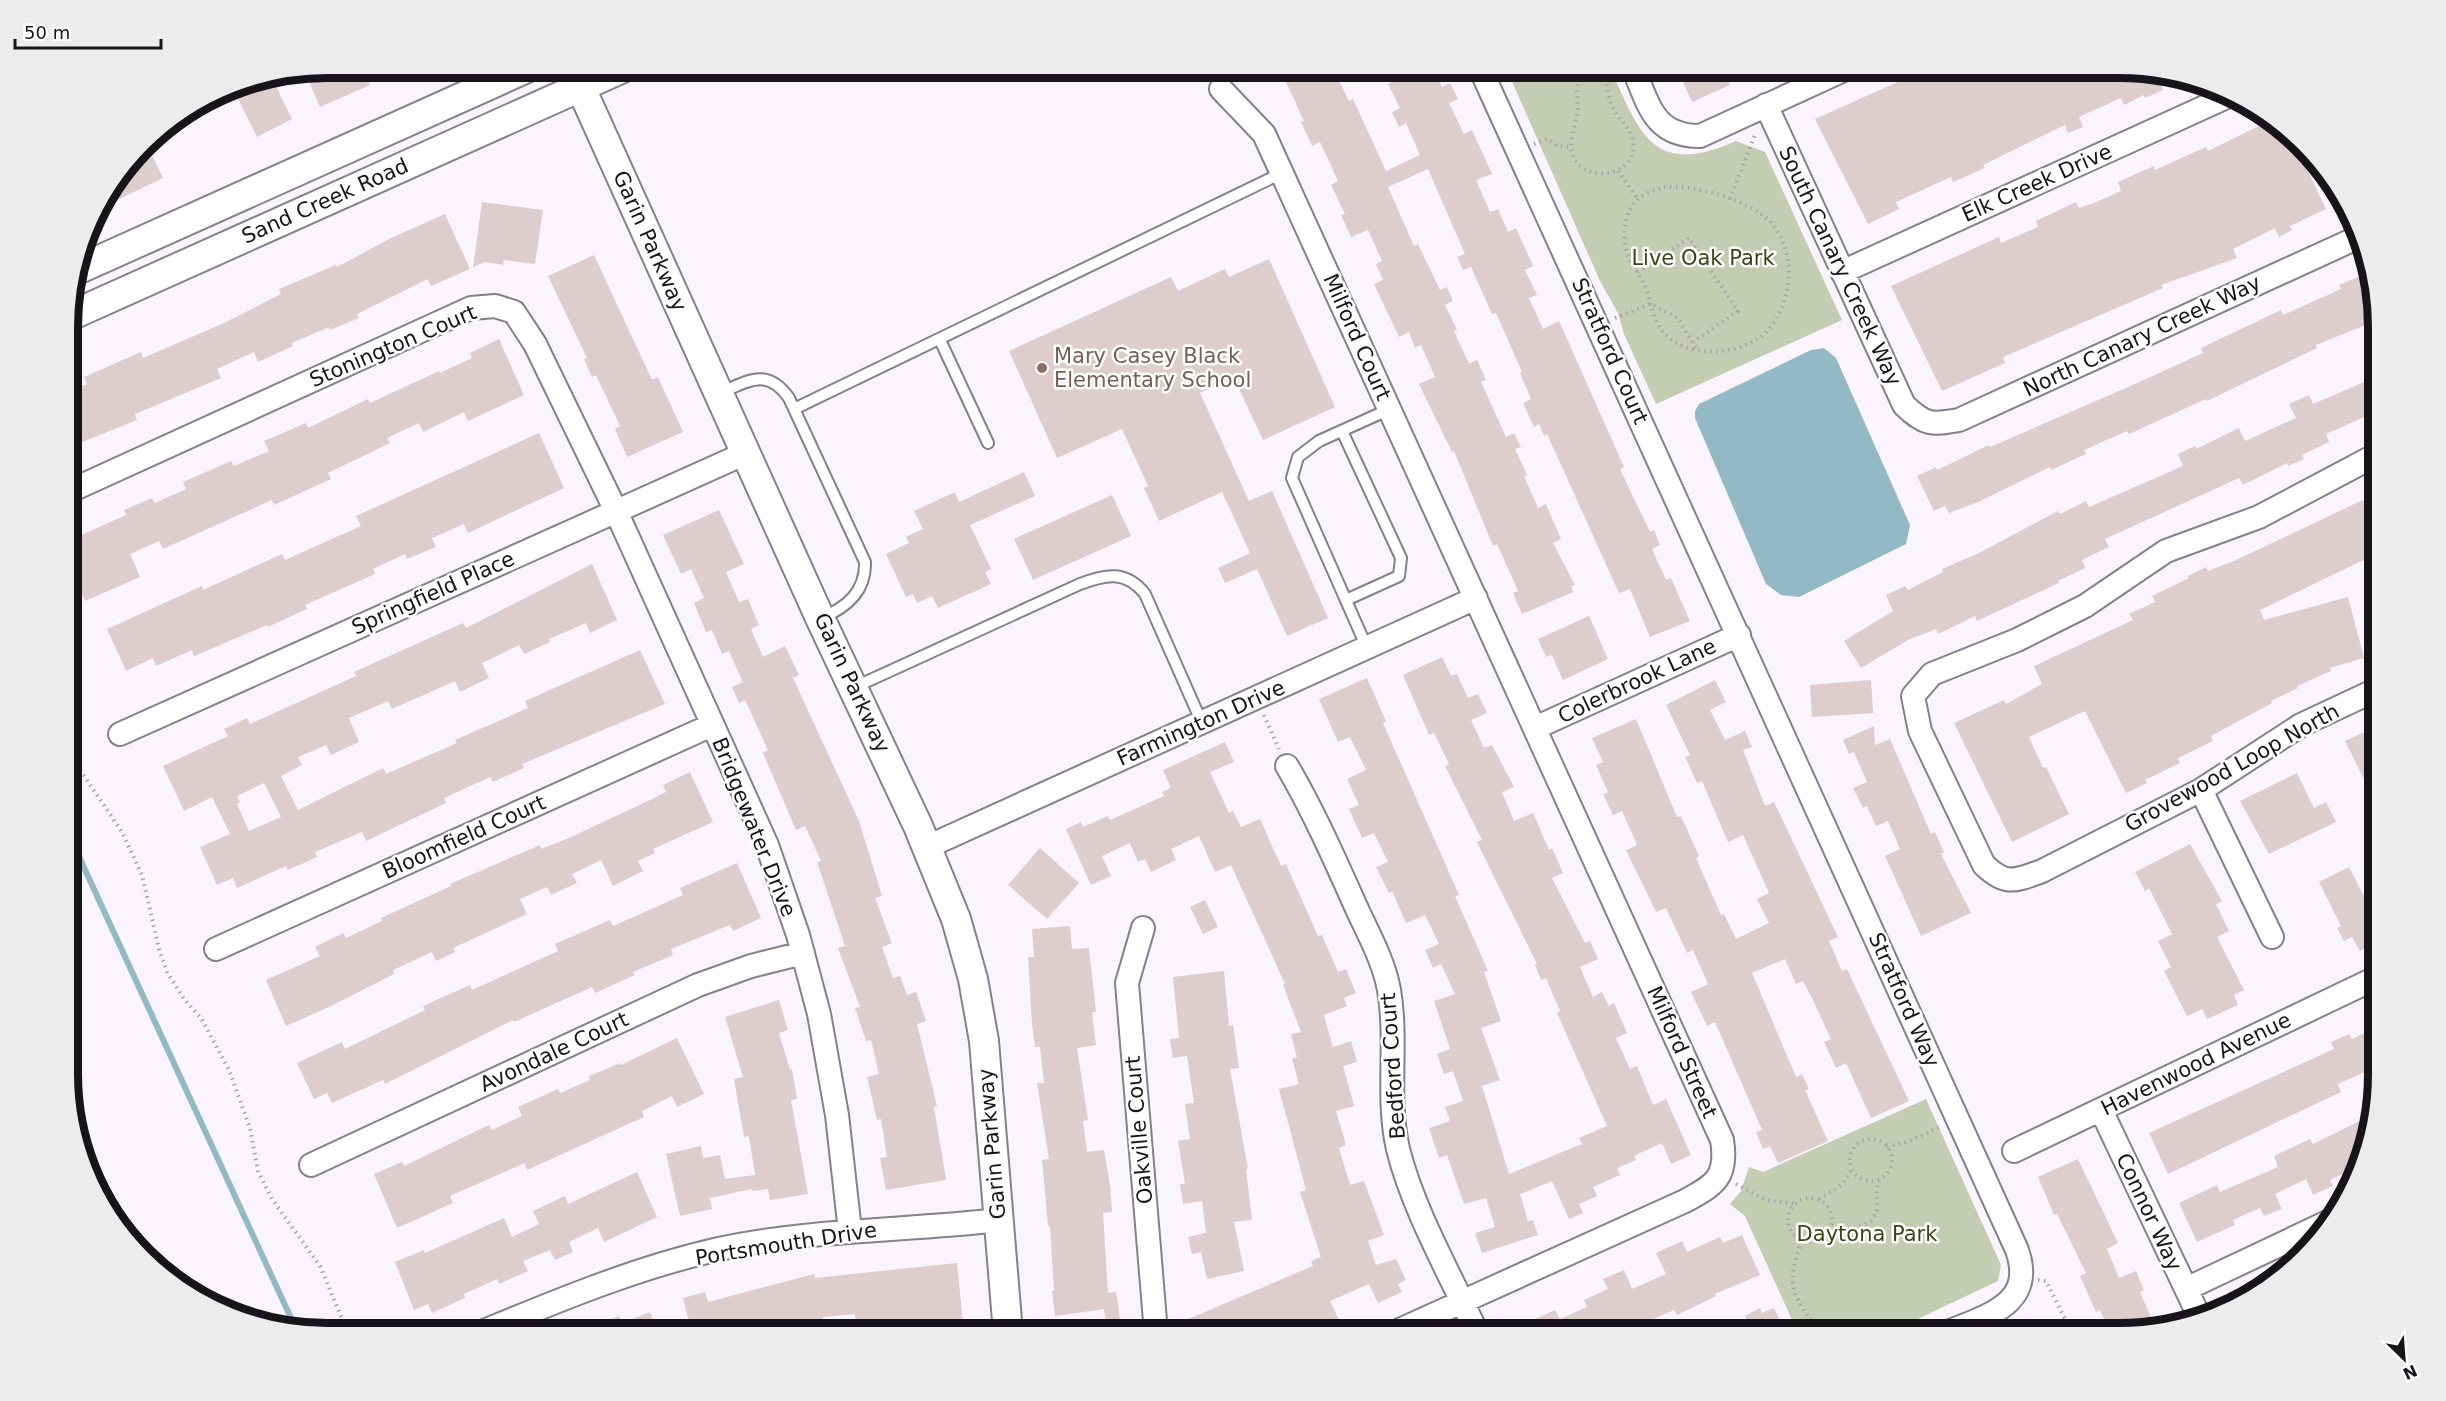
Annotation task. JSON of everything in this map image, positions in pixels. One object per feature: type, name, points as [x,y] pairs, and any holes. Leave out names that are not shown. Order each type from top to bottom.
[{"type":"street","name":"Sand Creek Road","points":[[85,266],[505,78]]},
{"type":"street","name":"Sand Creek Road","points":[[79,312],[574,78]]},
{"type":"street","name":"Garin Parkway","points":[[576,78],[820,618],[855,687],[927,847],[956,919],[973,979],[984,1041],[1007,1323]]},
{"type":"street","name":"Stratford Court","points":[[1485,78],[1739,635]]},
{"type":"street","points":[[1638,78],[1659,123],[1669,131],[1684,136],[1700,136],[1826,78]]},
{"type":"street","name":"Milford Court","points":[[1221,89],[1264,134],[1476,598]]},
{"type":"street","name":"Elk Creek Drive","points":[[1842,272],[2220,100]]},
{"type":"street","name":"South Canary Creek Way","points":[[1766,105],[1904,405],[1921,421]]},
{"type":"street","name":"North Canary Creek Way","points":[[1921,421],[1934,424],[1959,420],[2352,240]]},
{"type":"street","name":"Stonington Court","points":[[78,487],[471,308],[495,306],[514,312],[535,344],[616,511]]},
{"type":"street","name":"Springfield Place","points":[[120,734],[746,453]]},
{"type":"street","name":"Grovewood Loop North","points":[[2368,459],[2259,517],[2166,551],[2085,606],[2017,640],[1932,674],[1913,696],[1920,731],[1984,865],[2003,880],[2016,880],[2042,871],[2202,790],[2301,725],[2368,694]]},
{"type":"street","name":"Bridgewater Drive","points":[[616,511],[767,845],[803,953],[819,1014],[837,1115],[850,1231]]},
{"type":"street","name":"Farmington Drive","points":[[927,847],[1476,598]]},
{"type":"street","name":"Milford Street","points":[[1476,598],[1722,1140],[1725,1157],[1720,1175]]},
{"type":"street","name":"Colerbrook Lane","points":[[1535,728],[1739,635]]},
{"type":"street","name":"Stratford Way","points":[[1739,635],[2017,1250],[2023,1276]]},
{"type":"street","name":"Bloomfield Court","points":[[216,949],[712,725]]},
{"type":"street","name":"Bedford Court","points":[[1287,766],[1311,806],[1378,955],[1389,988],[1392,1020],[1394,1122],[1406,1178],[1473,1323]]},
{"type":"street","points":[[2202,790],[2272,937]]},
{"type":"street","name":"Oakville Court","points":[[1143,928],[1127,983],[1154,1323]]},
{"type":"street","name":"Avondale Court","points":[[311,1165],[698,985],[751,966],[803,953]]},
{"type":"street","name":"Havenwood Avenue","points":[[2014,1151],[2368,982]]},
{"type":"street","name":"Connor Way","points":[[2101,1110],[2197,1311]]},
{"type":"street","points":[[1416,1323],[1685,1201],[1709,1188],[1720,1175]]},
{"type":"street","name":"Portsmouth Drive","points":[[506,1323],[603,1283],[719,1249],[850,1231],[999,1220]]},
{"type":"street","points":[[2186,1288],[2315,1228]]},
{"type":"street","points":[[1967,1323],[2003,1306],[2015,1296],[2023,1276]]},
{"type":"lane","points":[[794,409],[1282,173]]},
{"type":"lane","points":[[940,340],[988,443]]},
{"type":"lane","points":[[719,393],[754,379],[765,379],[780,385],[794,409],[865,562],[865,573],[857,593],[848,604],[820,618]]},
{"type":"lane","points":[[1367,648],[1292,478],[1298,457],[1319,441],[1390,409]]},
{"type":"lane","points":[[1342,431],[1401,558],[1399,576],[1346,600]]},
{"type":"lane","points":[[855,687],[1080,584],[1116,574],[1132,580],[1145,594],[1202,723]]},
{"type":"path","points":[[1582,78],[1576,88],[1578,101],[1571,147],[1581,166],[1602,175],[1618,171],[1631,155],[1633,144],[1630,131],[1611,103],[1605,80],[1602,78]]},
{"type":"path","points":[[1730,199],[1766,105]]},
{"type":"path","points":[[1518,151],[1548,139],[1557,146],[1571,147]]},
{"type":"path","points":[[1618,171],[1638,199]]},
{"type":"path","points":[[1673,186],[1706,191],[1730,199],[1764,216],[1774,226],[1789,260],[1787,291],[1775,323],[1764,335],[1737,348],[1718,351],[1697,350],[1674,341],[1664,333],[1629,259],[1624,237],[1628,216],[1638,199],[1673,186]]},
{"type":"path","points":[[1637,272],[1689,238],[1738,312],[1693,342]]},
{"type":"path","points":[[1620,316],[1650,304],[1677,317],[1697,350]]},
{"type":"path","points":[[1257,697],[1287,766]]},
{"type":"path","points":[[78,766],[122,832],[142,875],[153,914],[159,950],[167,972],[184,999],[201,1018],[229,1070],[250,1128],[258,1171],[272,1199],[320,1266],[343,1323]]},
{"type":"path","points":[[1887,1147],[1910,1141],[1957,1119]]},
{"type":"path","points":[[1819,1199],[1842,1185],[1852,1168],[1852,1152],[1863,1141],[1879,1141],[1887,1147],[1892,1160],[1890,1167],[1879,1179],[1876,1192],[1877,1210],[1872,1220],[1860,1227],[1830,1231]]},
{"type":"path","points":[[1852,1168],[1863,1179],[1879,1179]]},
{"type":"path","points":[[1720,1175],[1766,1200],[1794,1204]]},
{"type":"path","points":[[1810,1197],[1819,1199],[1831,1211],[1833,1220],[1830,1231],[1819,1241],[1802,1241],[1789,1229],[1789,1211],[1794,1204],[1810,1197]]},
{"type":"path","points":[[1802,1241],[1791,1272],[1792,1291],[1803,1312],[1812,1323]]},
{"type":"path","points":[[2023,1276],[2046,1281],[2067,1323]]},
{"type":"green space","name":"Live Oak Park","points":[[1510,78],[1615,78],[1641,130],[1653,143],[1668,152],[1686,154],[1708,151],[1736,141],[1765,152],[1842,320],[1656,404],[1624,334],[1618,313],[1600,281]]},
{"type":"green space","name":"Daytona Park","points":[[1926,1099],[2001,1265],[1998,1281],[1909,1323],[1793,1323],[1745,1216],[1730,1204],[1741,1191],[1749,1167],[1763,1172]]},
{"type":"water","points":[[1824,348],[1836,358],[1910,525],[1906,544],[1799,597],[1781,595],[1766,584],[1695,418],[1695,411],[1699,404],[1811,350]]},
{"type":"building","points":[[367,78],[370,85],[320,107],[308,79]]},
{"type":"building","points":[[1284,78],[1338,78],[1349,101],[1353,99],[1386,171],[1420,155],[1406,123],[1399,127],[1392,112],[1400,108],[1388,84],[1397,78],[1438,78],[1442,87],[1450,83],[1458,99],[1449,103],[1464,134],[1472,130],[1492,174],[1476,180],[1490,212],[1498,209],[1508,232],[1516,228],[1533,266],[1525,270],[1537,295],[1529,298],[1543,329],[1559,321],[1624,467],[1620,469],[1650,532],[1654,530],[1660,545],[1652,549],[1666,580],[1671,578],[1690,621],[1650,637],[1630,589],[1619,593],[1547,434],[1544,436],[1539,424],[1534,427],[1523,403],[1531,399],[1520,373],[1522,372],[1496,313],[1492,314],[1471,267],[1463,270],[1457,257],[1465,254],[1428,169],[1388,187],[1414,246],[1418,244],[1440,290],[1447,287],[1453,301],[1445,305],[1457,330],[1454,331],[1469,364],[1477,360],[1486,380],[1481,382],[1506,437],[1514,433],[1521,447],[1515,449],[1527,475],[1524,476],[1538,508],[1546,504],[1561,539],[1553,543],[1575,585],[1571,586],[1573,592],[1522,614],[1513,593],[1518,591],[1497,544],[1493,546],[1454,451],[1452,452],[1419,384],[1435,377],[1421,345],[1415,348],[1409,332],[1399,337],[1374,284],[1383,280],[1376,264],[1382,261],[1368,230],[1351,237],[1341,215],[1345,214],[1331,185],[1338,181],[1320,142],[1312,146],[1301,122],[1304,121]]},
{"type":"building","points":[[1681,78],[1727,78],[1730,85],[1692,102]]},
{"type":"building","points":[[1906,78],[2119,78],[2159,81],[2163,90],[2145,98],[2144,95],[2124,105],[2121,98],[2079,117],[2083,127],[2068,133],[2065,125],[1983,165],[1985,168],[1953,182],[1951,177],[1896,202],[1899,209],[1868,224],[1815,119]]},
{"type":"building","points":[[275,84],[292,119],[257,137],[236,95]]},
{"type":"building","points":[[2263,124],[2302,159],[2326,209],[2290,226],[2292,230],[2279,237],[2275,228],[2233,249],[2237,258],[2161,285],[2163,288],[2003,357],[2005,363],[1942,391],[1891,286],[1999,237],[2001,243],[2038,227],[2036,221],[2076,202],[2079,208],[2121,191],[2118,182],[2154,166],[2155,170],[2206,147],[2208,151]]},
{"type":"building","points":[[153,157],[163,178],[110,203],[129,175],[140,163]]},
{"type":"building","points":[[482,202],[543,210],[535,264],[504,260],[503,265],[485,262],[473,267]]},
{"type":"building","points":[[445,214],[470,269],[431,286],[428,279],[357,314],[359,318],[330,330],[329,327],[292,343],[293,346],[258,362],[254,352],[217,369],[221,378],[135,414],[137,420],[78,444],[78,388],[87,384],[84,377],[141,352],[143,358],[224,323],[281,294],[279,289],[336,265],[337,267],[391,238]]},
{"type":"building","points":[[594,255],[652,380],[658,377],[683,432],[627,457],[615,429],[620,426],[596,375],[592,377],[584,359],[587,358],[548,276]]},
{"type":"building","points":[[1269,259],[1335,407],[1263,440],[1234,378],[1200,393],[1249,501],[1272,491],[1328,618],[1287,636],[1257,569],[1225,583],[1218,568],[1250,553],[1222,492],[1159,521],[1144,488],[1148,486],[1122,429],[1057,458],[1009,351],[1171,277],[1178,291],[1225,269],[1229,277]]},
{"type":"building","points":[[2358,277],[2360,282],[2363,280],[2368,324],[2316,345],[2317,348],[2207,401],[2206,399],[2129,434],[2127,431],[2084,450],[2086,454],[2051,470],[2050,467],[1978,502],[1949,513],[1945,506],[1934,511],[1917,476],[1936,467],[1937,470],[1989,445],[1990,447],[2203,353],[2201,348],[2281,310],[2283,315],[2341,289],[2339,285]]},
{"type":"building","points":[[499,339],[524,395],[468,421],[464,412],[423,432],[419,423],[387,438],[390,443],[328,473],[331,479],[274,505],[272,500],[163,549],[159,541],[130,554],[140,577],[85,601],[78,585],[78,537],[126,515],[124,510],[152,498],[155,503],[186,489],[183,482],[231,461],[234,466],[269,451],[264,441],[306,423],[308,428],[368,399],[370,403],[472,358],[470,353]]},
{"type":"building","points":[[2368,380],[2368,415],[2326,434],[2329,442],[2302,455],[2304,459],[2288,466],[2287,463],[2243,485],[2239,478],[2105,539],[2109,547],[2082,560],[2085,568],[2058,581],[2059,583],[1977,621],[1975,616],[1938,634],[1936,629],[1908,640],[1861,668],[1844,641],[1893,611],[1886,595],[1905,586],[1908,590],[1943,572],[1942,569],[1977,554],[2058,511],[2060,514],[2086,501],[2089,507],[2183,466],[2178,454],[2195,446],[2196,449],[2239,428],[2245,441],[2296,418],[2289,404],[2309,395],[2313,404]]},
{"type":"building","points":[[539,433],[564,488],[468,533],[464,524],[432,538],[436,547],[407,559],[405,554],[373,569],[375,574],[305,605],[307,609],[268,627],[267,625],[194,656],[192,650],[156,666],[153,658],[126,671],[107,629],[202,586],[203,590],[282,554],[285,560],[361,526],[356,516]]},
{"type":"building","points":[[1024,472],[1035,496],[970,525],[991,569],[985,572],[991,584],[938,608],[932,596],[917,603],[913,594],[906,597],[886,554],[909,543],[906,537],[923,529],[914,511],[955,492],[959,502]]},
{"type":"building","points":[[1112,495],[1131,536],[1033,580],[1014,539]]},
{"type":"building","points":[[2363,500],[2368,511],[2368,558],[2260,610],[2264,620],[2348,597],[2364,658],[2330,668],[2331,671],[2297,686],[2298,688],[2211,736],[2213,741],[2178,758],[2180,763],[2145,780],[2147,783],[2126,793],[2085,711],[2029,737],[2043,768],[2046,767],[2069,814],[2012,842],[1954,723],[2004,700],[2006,704],[2042,684],[2034,666],[2133,620],[2129,614],[2155,602],[2152,596],[2206,567],[2208,571]]},
{"type":"building","points":[[719,510],[744,564],[726,572],[739,602],[748,599],[759,625],[751,629],[763,657],[785,646],[799,675],[793,678],[859,821],[882,896],[875,898],[892,943],[882,947],[893,978],[900,976],[907,995],[916,992],[926,1021],[917,1024],[937,1106],[934,1107],[946,1180],[886,1190],[880,1158],[887,1157],[881,1119],[877,1120],[867,1077],[879,1074],[871,1040],[866,1041],[855,1008],[860,1007],[838,948],[845,946],[817,862],[821,861],[805,826],[796,830],[763,753],[768,750],[745,700],[739,703],[732,687],[743,682],[729,651],[722,654],[712,630],[706,632],[694,603],[704,598],[691,569],[681,574],[663,535]]},
{"type":"building","points":[[592,564],[617,620],[590,633],[586,623],[549,639],[550,642],[524,654],[519,645],[482,663],[489,678],[460,692],[455,681],[392,709],[388,701],[349,718],[359,742],[331,755],[326,745],[298,757],[302,765],[281,776],[298,810],[383,768],[386,774],[457,743],[455,740],[528,708],[525,701],[640,650],[665,704],[522,764],[524,768],[493,782],[490,777],[444,798],[446,803],[366,841],[362,832],[315,852],[317,857],[288,870],[286,866],[237,888],[233,878],[217,885],[200,847],[230,834],[212,797],[184,811],[163,766],[228,736],[224,729],[247,718],[250,724],[356,676],[354,672],[463,623],[466,628]],"holes":[[[264,783],[281,817],[249,831],[237,804],[240,802],[237,796]]]},
{"type":"building","points":[[1589,616],[1608,659],[1563,680],[1552,655],[1546,657],[1538,639]]},
{"type":"building","points":[[1442,657],[1451,676],[1457,674],[1468,698],[1478,694],[1487,713],[1471,720],[1484,748],[1492,745],[1514,787],[1502,792],[1514,821],[1533,813],[1549,850],[1552,848],[1563,873],[1552,878],[1585,943],[1590,941],[1598,959],[1580,967],[1593,997],[1602,992],[1609,1006],[1614,1003],[1627,1033],[1616,1038],[1630,1069],[1637,1066],[1653,1105],[1666,1099],[1691,1155],[1671,1164],[1662,1143],[1634,1156],[1636,1160],[1617,1168],[1620,1175],[1593,1187],[1597,1196],[1579,1204],[1583,1213],[1569,1219],[1552,1181],[1520,1194],[1528,1221],[1533,1220],[1538,1235],[1482,1253],[1475,1233],[1495,1227],[1486,1198],[1464,1204],[1447,1155],[1439,1158],[1429,1128],[1450,1121],[1445,1107],[1463,1101],[1453,1071],[1444,1074],[1437,1054],[1450,1049],[1434,1001],[1455,994],[1441,964],[1433,968],[1425,950],[1439,944],[1425,915],[1406,923],[1392,891],[1389,893],[1376,867],[1388,862],[1374,833],[1362,838],[1349,809],[1359,805],[1347,779],[1366,770],[1350,737],[1338,742],[1319,699],[1367,678],[1386,721],[1383,723],[1459,895],[1455,896],[1488,971],[1484,972],[1501,1021],[1481,1028],[1500,1080],[1482,1086],[1509,1174],[1582,1144],[1579,1138],[1607,1126],[1557,1013],[1560,1011],[1546,978],[1541,980],[1535,965],[1537,964],[1477,842],[1482,840],[1445,766],[1449,764],[1434,733],[1429,735],[1403,675]]},
{"type":"building","points":[[1715,680],[1726,702],[1710,710],[1725,740],[1745,731],[1752,747],[1743,750],[1765,806],[1774,802],[1838,937],[1829,941],[1842,971],[1847,969],[1909,1101],[1871,1118],[1846,1063],[1836,1068],[1824,1042],[1831,1039],[1813,1000],[1803,981],[1796,984],[1785,959],[1752,973],[1796,1077],[1802,1074],[1809,1089],[1805,1090],[1828,1141],[1778,1163],[1770,1146],[1763,1149],[1756,1132],[1762,1130],[1715,1022],[1707,1026],[1691,992],[1708,984],[1693,950],[1687,953],[1666,908],[1656,912],[1626,850],[1637,845],[1622,811],[1613,815],[1603,794],[1608,792],[1596,765],[1603,762],[1592,738],[1636,719],[1677,817],[1681,816],[1699,856],[1696,858],[1721,915],[1724,914],[1736,939],[1769,923],[1757,899],[1769,893],[1743,835],[1728,842],[1702,781],[1697,783],[1685,757],[1690,755],[1666,705]]},
{"type":"building","points":[[1871,680],[1873,713],[1812,717],[1810,685]]},
{"type":"building","points":[[1874,726],[1875,745],[1890,739],[1931,834],[1935,832],[1944,852],[1941,854],[1971,913],[1921,936],[1885,856],[1900,849],[1888,821],[1876,826],[1867,806],[1863,808],[1853,788],[1867,782],[1854,752],[1849,754],[1843,740]]},
{"type":"building","points":[[2368,730],[2368,788],[2345,741]]},
{"type":"building","points":[[1225,742],[1234,762],[1210,772],[1229,813],[1233,811],[1241,827],[1260,819],[1281,866],[1286,864],[1318,936],[1322,935],[1338,972],[1346,969],[1356,993],[1344,998],[1347,1006],[1324,1015],[1333,1047],[1351,1041],[1357,1062],[1343,1066],[1354,1106],[1336,1111],[1346,1145],[1339,1148],[1350,1185],[1364,1181],[1384,1235],[1368,1241],[1376,1265],[1396,1259],[1406,1280],[1398,1284],[1402,1292],[1378,1303],[1369,1284],[1330,1301],[1339,1320],[1332,1323],[1187,1323],[1186,1320],[1313,1266],[1311,1261],[1321,1257],[1300,1192],[1306,1190],[1279,1089],[1299,1084],[1292,1059],[1297,1057],[1291,1034],[1301,1032],[1283,985],[1285,984],[1231,865],[1215,872],[1199,836],[1171,849],[1176,860],[1151,872],[1145,859],[1138,862],[1130,843],[1102,856],[1111,876],[1091,885],[1066,829],[1081,822],[1083,827],[1108,816],[1110,820],[1164,796],[1162,792],[1171,788],[1163,770]]},
{"type":"building","points":[[690,772],[713,822],[653,849],[655,853],[638,861],[643,871],[613,886],[601,860],[572,874],[577,883],[551,895],[547,887],[520,899],[527,914],[453,948],[455,952],[436,961],[432,952],[393,970],[394,974],[331,1006],[286,1026],[266,980],[320,956],[315,947],[343,933],[346,938],[382,921],[381,918],[451,886],[450,884],[540,845],[541,849],[569,838],[666,792],[663,785]]},
{"type":"building","points":[[2297,773],[2314,808],[2326,802],[2336,822],[2269,854],[2240,801]]},
{"type":"building","points":[[2190,844],[2222,901],[2216,904],[2229,931],[2217,937],[2244,990],[2234,995],[2238,1005],[2207,1019],[2202,1009],[2187,1016],[2164,971],[2171,967],[2158,941],[2172,934],[2149,888],[2145,891],[2135,872]]},
{"type":"building","points":[[1040,848],[1079,883],[1047,919],[1008,885]]},
{"type":"building","points":[[737,863],[761,918],[733,931],[730,925],[671,949],[673,955],[633,972],[635,975],[595,993],[592,987],[514,1022],[513,1020],[385,1084],[383,1080],[332,1103],[327,1093],[314,1099],[297,1063],[342,1042],[345,1049],[425,1010],[423,1006],[470,985],[472,990],[558,951],[555,944],[610,920],[613,926],[683,895],[680,888]]},
{"type":"building","points":[[2349,867],[2368,904],[2368,947],[2360,951],[2352,937],[2344,941],[2337,928],[2341,926],[2319,882]]},
{"type":"building","points":[[1205,900],[1218,927],[1203,934],[1190,907]]},
{"type":"building","points":[[1070,926],[1072,949],[1089,948],[1096,1012],[1092,1012],[1096,1045],[1077,1048],[1088,1120],[1083,1121],[1087,1152],[1104,1150],[1110,1186],[1112,1212],[1103,1213],[1108,1293],[1116,1292],[1120,1319],[1106,1321],[1104,1309],[1055,1316],[1052,1291],[1054,1291],[1050,1226],[1048,1226],[1042,1160],[1049,1159],[1037,1083],[1044,1083],[1040,1047],[1035,1047],[1032,1024],[1028,957],[1034,957],[1032,929]]},
{"type":"building","points":[[1224,971],[1229,1026],[1233,1025],[1239,1068],[1230,1069],[1248,1169],[1246,1169],[1252,1220],[1234,1222],[1244,1271],[1207,1279],[1201,1252],[1192,1254],[1188,1237],[1206,1233],[1202,1201],[1183,1204],[1180,1184],[1185,1184],[1178,1141],[1190,1139],[1185,1104],[1194,1103],[1187,1056],[1173,1058],[1170,1039],[1179,1038],[1173,977]]},
{"type":"building","points":[[779,1000],[788,1030],[779,1033],[790,1070],[792,1069],[797,1099],[791,1100],[808,1194],[770,1200],[768,1189],[753,1191],[752,1189],[710,1198],[712,1209],[680,1216],[666,1154],[701,1146],[703,1158],[720,1155],[725,1179],[755,1175],[749,1136],[744,1137],[734,1079],[743,1077],[725,1017]]},
{"type":"building","points":[[2368,1031],[2368,1070],[2338,1084],[2341,1092],[2168,1174],[2149,1133],[2334,1049],[2331,1042],[2349,1034],[2352,1039]]},
{"type":"building","points":[[677,1038],[704,1094],[677,1107],[672,1096],[642,1111],[644,1117],[527,1170],[525,1163],[450,1196],[453,1203],[397,1228],[374,1174],[402,1162],[404,1166],[489,1125],[492,1130],[522,1116],[518,1107],[558,1089],[560,1093],[590,1080],[589,1076],[621,1063],[621,1065]]},
{"type":"building","points":[[2364,1119],[2349,1169],[2348,1172],[2330,1180],[2333,1186],[2313,1195],[2306,1179],[2275,1194],[2282,1209],[2264,1216],[2260,1208],[2233,1220],[2235,1225],[2197,1242],[2179,1203],[2217,1185],[2220,1192],[2278,1167],[2274,1156],[2310,1139],[2313,1144]]},
{"type":"building","points":[[2078,1159],[2118,1243],[2107,1249],[2119,1278],[2136,1271],[2144,1290],[2140,1292],[2152,1321],[2106,1323],[2100,1310],[2096,1312],[2080,1276],[2086,1273],[2057,1214],[2054,1215],[2038,1177]]},
{"type":"building","points":[[637,1172],[657,1217],[604,1242],[598,1228],[569,1242],[573,1252],[555,1260],[550,1250],[523,1261],[528,1271],[499,1284],[497,1279],[464,1294],[465,1298],[432,1313],[428,1304],[414,1310],[395,1262],[424,1250],[425,1253],[504,1218],[512,1237],[539,1224],[533,1211],[565,1196],[568,1204]]},
{"type":"building","points":[[1742,1235],[1760,1275],[1715,1294],[1716,1296],[1677,1315],[1674,1310],[1644,1323],[1526,1323],[1555,1310],[1560,1319],[1587,1307],[1584,1300],[1608,1289],[1603,1279],[1624,1270],[1632,1289],[1666,1274],[1656,1253],[1682,1241],[1687,1252],[1720,1237],[1723,1243]]},
{"type":"building","points":[[957,1263],[963,1323],[903,1323],[903,1320],[856,1323],[855,1314],[823,1317],[824,1323],[689,1323],[683,1298],[705,1292],[708,1302],[814,1274],[815,1278]]},
{"type":"building","points":[[1760,1308],[1762,1313],[1774,1308],[1781,1323],[1748,1323],[1745,1316]]},
{"type":"building","points":[[650,1312],[654,1323],[622,1323]]},
{"type":"building","points":[[619,1316],[622,1323],[602,1323]]},
{"type":"waterway","points":[[78,854],[292,1321]]},
{"type":"place","name":"Mary Casey Black Elementary School","points":[[1042,368]]}]
